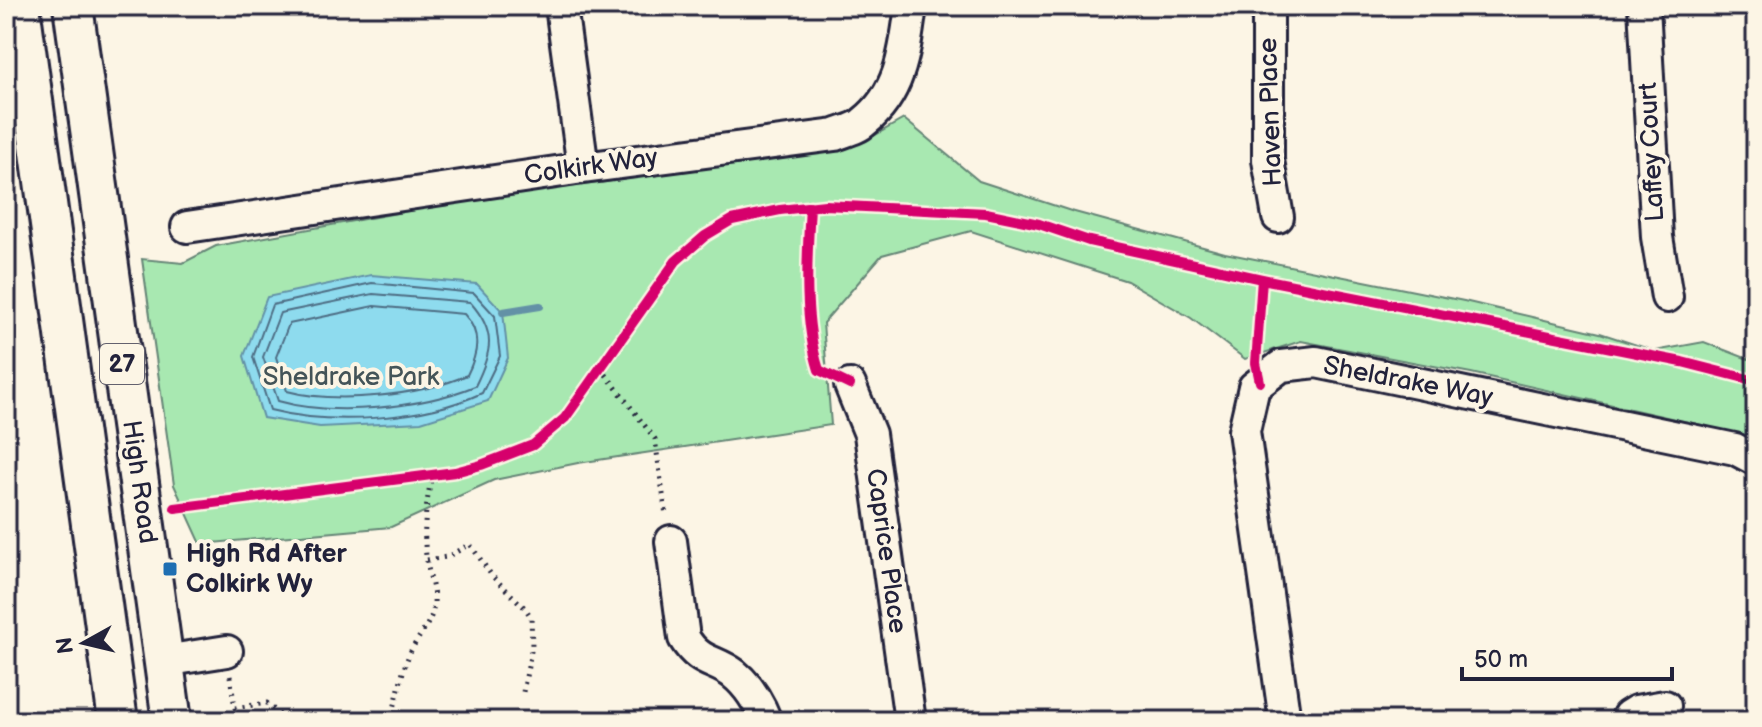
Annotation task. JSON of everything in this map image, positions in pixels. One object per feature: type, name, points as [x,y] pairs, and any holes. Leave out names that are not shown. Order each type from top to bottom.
[{"type":"main road","name":"High Road","points":[[20,6],[118,721]]},
{"type":"main road","name":"High Road","points":[[73,6],[172,721]]},
{"type":"street","points":[[561,6],[583,168]]},
{"type":"street","name":"Colkirk Way","points":[[187,227],[583,168],[835,135],[863,124],[891,92],[905,54],[911,6]]},
{"type":"street","name":"Haven Place","points":[[1268,6],[1268,160],[1278,217]]},
{"type":"street","name":"Laffey Court","points":[[1644,6],[1657,237],[1667,297]]},
{"type":"street","name":"Sheldrake Way","points":[[1285,721],[1244,431],[1254,387],[1281,366],[1316,362],[1735,449],[1756,460]]},
{"type":"street","name":"Caprice Place","points":[[850,385],[870,434],[910,721]]},
{"type":"street","points":[[671,541],[684,638],[698,655],[733,673],[753,693],[766,721]]},
{"type":"street","points":[[164,661],[227,651]]},
{"type":"street","points":[[1626,721],[1636,711],[1665,706]]},
{"type":"path","points":[[592,380],[608,358]]},
{"type":"path","points":[[601,368],[655,439],[671,541]]},
{"type":"path","points":[[390,721],[409,655],[430,620],[434,606],[427,560],[426,502],[438,474],[420,476]]},
{"type":"path","points":[[427,560],[447,557],[470,544],[492,576],[525,608],[533,628],[531,660],[523,692]]},
{"type":"path","points":[[227,651],[235,708],[267,703],[286,721]]},
{"type":"green space","name":"Sheldrake Park","points":[[904,119],[979,181],[1071,211],[1225,253],[1464,301],[1600,333],[1655,351],[1704,342],[1748,359],[1756,359],[1756,442],[1706,426],[1471,373],[1301,341],[1245,359],[1191,318],[1127,281],[971,231],[882,255],[823,323],[831,425],[578,463],[494,480],[391,527],[201,544],[174,485],[142,259],[183,263],[216,246],[452,203],[832,151],[868,139]]},
{"type":"water","points":[[371,275],[477,284],[503,312],[508,358],[488,401],[421,422],[320,427],[263,418],[244,356],[267,297]]},
{"type":"waterway","points":[[503,312],[540,306]]},
{"type":"waterway","points":[[6,365],[11,364]]},
{"type":"cycle path","points":[[175,508],[455,472],[533,445],[565,418],[676,261],[705,236],[732,220],[825,205],[986,213],[1039,224],[1089,241],[1262,279],[1682,362],[1756,381]]},
{"type":"cycle path","points":[[810,206],[807,289],[814,351],[819,370],[850,385]]},
{"type":"cycle path","points":[[1260,382],[1256,363],[1262,279]]},
{"type":"place","name":"High Rd After Colkirk Wy","points":[[170,569]]}]
